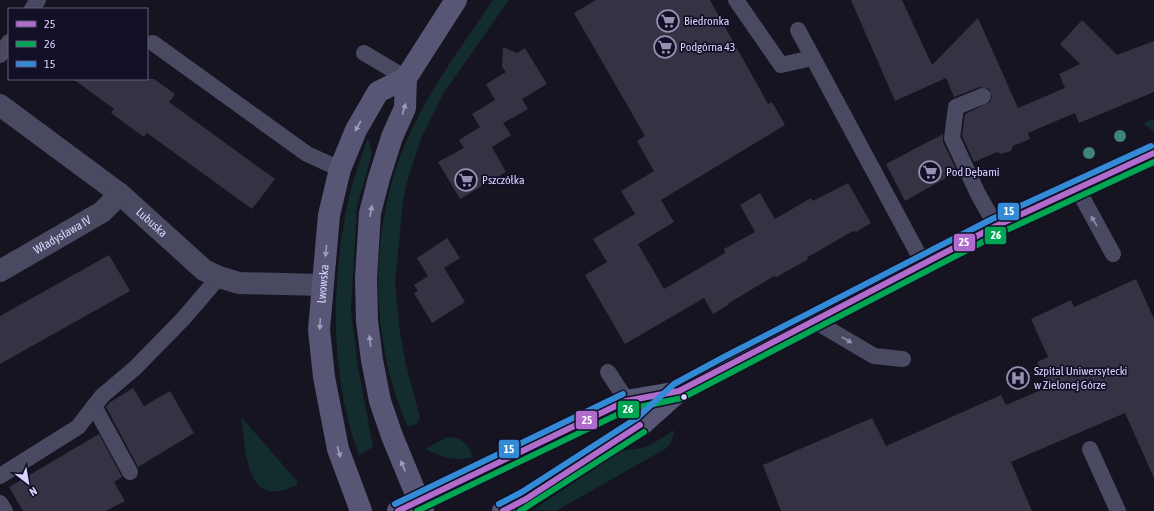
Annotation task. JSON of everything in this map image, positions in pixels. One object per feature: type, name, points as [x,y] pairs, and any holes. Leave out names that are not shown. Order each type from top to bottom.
[{"type":"street","points":[[420,506],[396,449],[380,402],[367,321],[366,278],[370,213],[378,178],[392,137],[405,108],[406,78],[456,0]]},
{"type":"street","name":"Lwowska","points":[[361,511],[338,449],[324,377],[319,330],[329,215],[340,169],[356,130],[378,92],[406,78]]},
{"type":"street","name":"Lubuska","points":[[0,105],[120,194],[204,270],[219,277],[239,283],[322,285]]},
{"type":"street","points":[[503,511],[526,499],[642,424],[679,392],[813,320],[996,226],[1154,153]]},
{"type":"street","name":"Władysława IV","points":[[0,271],[102,212],[120,194]]},
{"type":"street","points":[[398,511],[420,506],[626,401],[679,392]]},
{"type":"lane","points":[[736,0],[781,65],[812,58]]},
{"type":"lane","points":[[798,30],[923,264]]},
{"type":"lane","points":[[0,55],[8,43]]},
{"type":"lane","points":[[153,43],[307,154],[340,169]]},
{"type":"lane","points":[[364,53],[406,78]]},
{"type":"lane","points":[[983,96],[956,107],[952,138],[978,194],[996,226]]},
{"type":"lane","points":[[1077,188],[1113,254]]},
{"type":"lane","points":[[0,476],[78,427],[102,396],[151,352],[219,277]]},
{"type":"lane","points":[[813,320],[874,356],[903,359]]},
{"type":"lane","points":[[608,372],[642,424]]},
{"type":"lane","points":[[94,406],[130,472]]},
{"type":"lane","points":[[1090,449],[1118,511]]},
{"type":"lane","points":[[0,502],[5,511]]},
{"type":"green space","points":[[493,0],[509,0],[445,91],[422,136],[408,178],[403,202],[395,282],[400,332],[406,365],[420,417],[416,424],[408,427],[395,392],[386,355],[380,318],[378,279],[381,240],[387,203],[397,166],[411,131],[449,64]]},
{"type":"green space","points":[[1154,119],[1154,132],[1144,123]]},
{"type":"green space","points":[[368,138],[372,154],[357,206],[351,310],[358,367],[373,447],[359,455],[343,397],[336,337],[336,307],[340,247],[347,207]]},
{"type":"green space","points":[[241,417],[297,481],[297,485],[280,491],[267,490],[258,484],[251,474],[247,461]]},
{"type":"green space","points":[[675,430],[670,444],[665,449],[556,511],[533,510],[621,451],[647,447]]},
{"type":"green space","points":[[447,437],[457,438],[464,442],[469,448],[473,457],[461,459],[449,458],[425,449]]},
{"type":"building","points":[[596,0],[710,0],[768,104],[772,102],[785,125],[661,200],[674,222],[638,244],[664,289],[725,253],[724,249],[755,232],[740,205],[760,193],[775,219],[811,198],[813,201],[848,183],[871,223],[856,232],[853,231],[777,277],[774,276],[713,314],[704,298],[625,344],[585,275],[607,262],[593,239],[635,214],[621,191],[654,171],[637,141],[645,136],[574,13]]},
{"type":"building","points":[[851,0],[902,0],[932,65],[978,18],[1018,108],[1065,88],[1059,74],[1080,64],[1060,44],[1082,20],[1117,55],[1154,41],[1154,92],[1079,123],[1075,113],[1028,133],[1030,139],[1013,146],[1011,151],[1001,154],[997,152],[974,162],[962,136],[965,114],[990,102],[992,97],[989,89],[980,87],[954,97],[946,78],[895,101]]},
{"type":"building","points":[[503,47],[517,53],[525,48],[547,84],[522,99],[528,109],[503,123],[511,135],[492,147],[506,172],[460,199],[438,162],[464,148],[459,140],[480,127],[472,114],[495,100],[486,84],[506,72],[502,67]]},
{"type":"building","points":[[154,79],[175,94],[169,102],[275,179],[252,209],[147,133],[144,137],[111,113],[114,109],[74,80]]},
{"type":"building","points":[[943,134],[943,142],[956,169],[951,171],[953,174],[905,201],[886,164]]},
{"type":"building","points":[[447,238],[460,258],[444,268],[465,302],[432,323],[414,293],[418,291],[414,285],[428,276],[417,258]]},
{"type":"building","points":[[109,255],[130,291],[0,364],[0,316]]},
{"type":"building","points":[[1136,279],[1154,319],[1154,478],[1125,413],[1011,462],[1032,511],[781,511],[763,465],[872,418],[886,446],[1001,395],[1006,405],[1048,387],[1037,362],[1048,357],[1031,319],[1071,300],[1074,307]]},
{"type":"building","points":[[133,388],[144,406],[170,391],[194,433],[138,467],[106,407],[109,403]]},
{"type":"building","points":[[99,434],[122,477],[114,482],[125,501],[106,511],[23,511],[9,487]]},
{"type":"transit line","name":"15","points":[[499,504],[522,492],[637,418],[674,384],[992,219],[1151,146]]},
{"type":"transit line","name":"25","points":[[398,511],[626,401],[679,391],[996,226],[1154,153]]},
{"type":"transit line","name":"26","points":[[417,511],[629,409],[682,398],[1000,233],[1154,162]]},
{"type":"transit line","name":"15","points":[[395,504],[623,394]]},
{"type":"transit line","name":"25","points":[[503,511],[526,499],[640,425]]},
{"type":"transit line","name":"26","points":[[520,511],[644,432]]},
{"type":"place","name":"Biedronka","points":[[668,21]]},
{"type":"place","name":"Podgórna 43","points":[[665,47]]},
{"type":"place","name":"Pod Dębami","points":[[930,172]]},
{"type":"place","name":"Pszczółka","points":[[466,180]]},
{"type":"place","name":"Szpital Uniwersytecki w Zielonej Górze","points":[[1018,378]]}]
